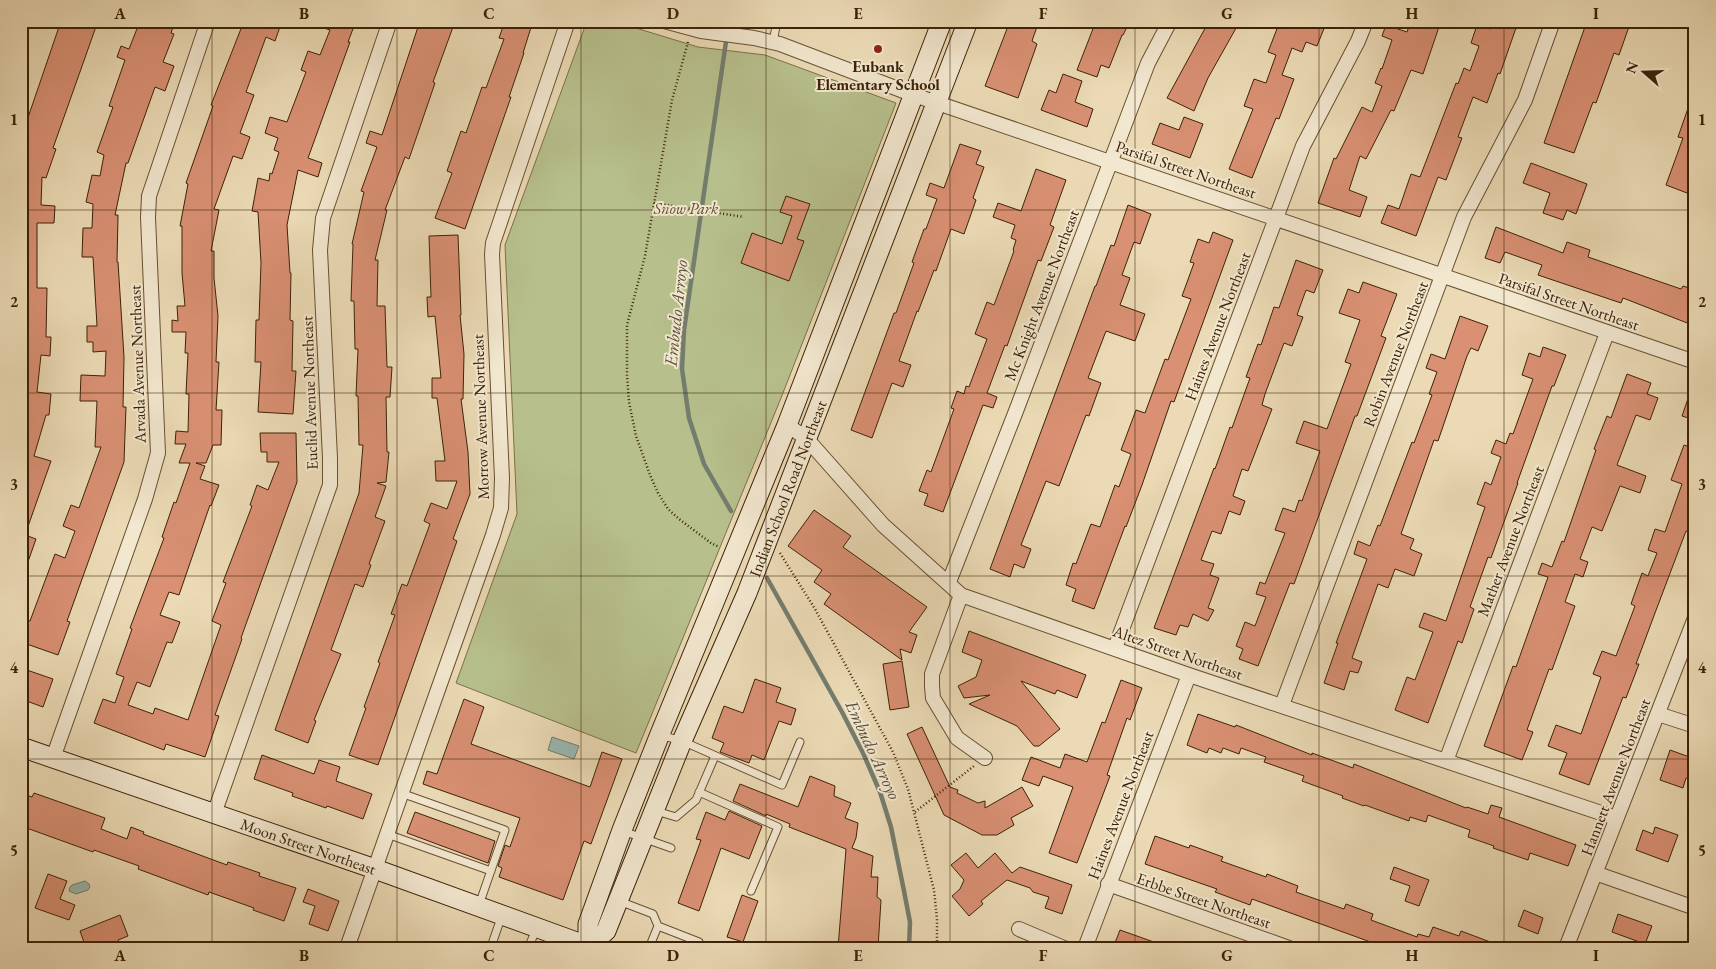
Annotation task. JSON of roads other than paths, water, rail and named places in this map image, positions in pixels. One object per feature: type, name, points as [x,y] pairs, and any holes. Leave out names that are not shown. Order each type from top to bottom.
[{"type":"street","name":"Arvada Avenue Northeast","points":[[53,758],[145,499],[158,453],[148,217],[150,196],[208,21]]},
{"type":"street","name":"Euclid Avenue Northeast","points":[[214,814],[330,485],[320,250],[323,218],[390,21]]},
{"type":"street","name":"Morrow Avenue Northeast","points":[[347,948],[493,535],[500,508],[502,478],[493,243],[568,21]]},
{"type":"street","name":"Parsifal Street Northeast","points":[[664,21],[706,31],[745,36],[796,48],[914,95],[1695,362]]},
{"type":"street","name":"Indian School Road Northeast","points":[[590,947],[588,924],[622,830],[787,425],[942,21]]},
{"type":"street","name":"Indian School Road Northeast","points":[[590,947],[606,931],[682,741],[747,593],[968,21]]},
{"type":"street","name":"Mc Knight Avenue Northeast","points":[[948,582],[1148,63],[1170,21]]},
{"type":"street","name":"Haines Avenue Northeast","points":[[1115,648],[1303,146],[1358,42],[1366,21]]},
{"type":"street","name":"Robin Avenue Northeast","points":[[1282,705],[1464,217],[1525,100],[1552,21]]},
{"type":"street","name":"Mather Avenue Northeast","points":[[1446,761],[1607,333]]},
{"type":"street","name":"Altez Street Northeast","points":[[787,425],[806,438],[883,525],[961,595],[1189,675],[1616,818]]},
{"type":"street","points":[[961,595],[932,674],[933,698],[957,738],[985,758]]},
{"type":"street","name":"Hannett Avenue Northeast","points":[[1566,948],[1695,618]]},
{"type":"street","name":"Haines Avenue Northeast","points":[[1085,948],[1189,675]]},
{"type":"street","points":[[1658,714],[1695,726]]},
{"type":"street","name":"Moon Street Northeast","points":[[21,747],[375,869],[590,947]]},
{"type":"street","points":[[1595,874],[1695,908]]},
{"type":"street","name":"Erbbe Street Northeast","points":[[1108,884],[1289,948]]},
{"type":"street","points":[[1019,929],[1064,948]]},
{"type":"lane","points":[[773,42],[776,21]]},
{"type":"lane","points":[[660,734],[682,741],[782,785],[800,742]]},
{"type":"lane","points":[[655,811],[676,817],[696,800],[714,756]]},
{"type":"lane","points":[[699,792],[778,827],[751,891]]},
{"type":"lane","points":[[401,794],[505,830],[478,906]]},
{"type":"lane","points":[[622,830],[671,848]]},
{"type":"lane","points":[[387,834],[491,871]]},
{"type":"lane","points":[[619,901],[653,914],[658,926],[649,948]]},
{"type":"lane","points":[[502,915],[492,944],[504,948]]},
{"type":"lane","points":[[658,926],[699,942],[697,948]]},
{"type":"lane","points":[[528,948],[537,927]]},
{"type":"water","points":[[552,737],[579,746],[574,759],[548,750]]},
{"type":"water","points":[[85,881],[90,887],[88,890],[76,894],[69,891],[72,885]]},
{"type":"waterway","name":"Embudo Arroyo","points":[[729,21],[684,330],[682,369],[689,418],[704,464],[731,511]]},
{"type":"waterway","name":"Embudo Arroyo","points":[[767,578],[842,712],[880,792],[891,827],[910,922],[909,948]]},
{"type":"place","name":"Eubank Elementary School","points":[[878,49]]},
{"type":"park label","name":"Snow Park","points":[[686,208]]}]
